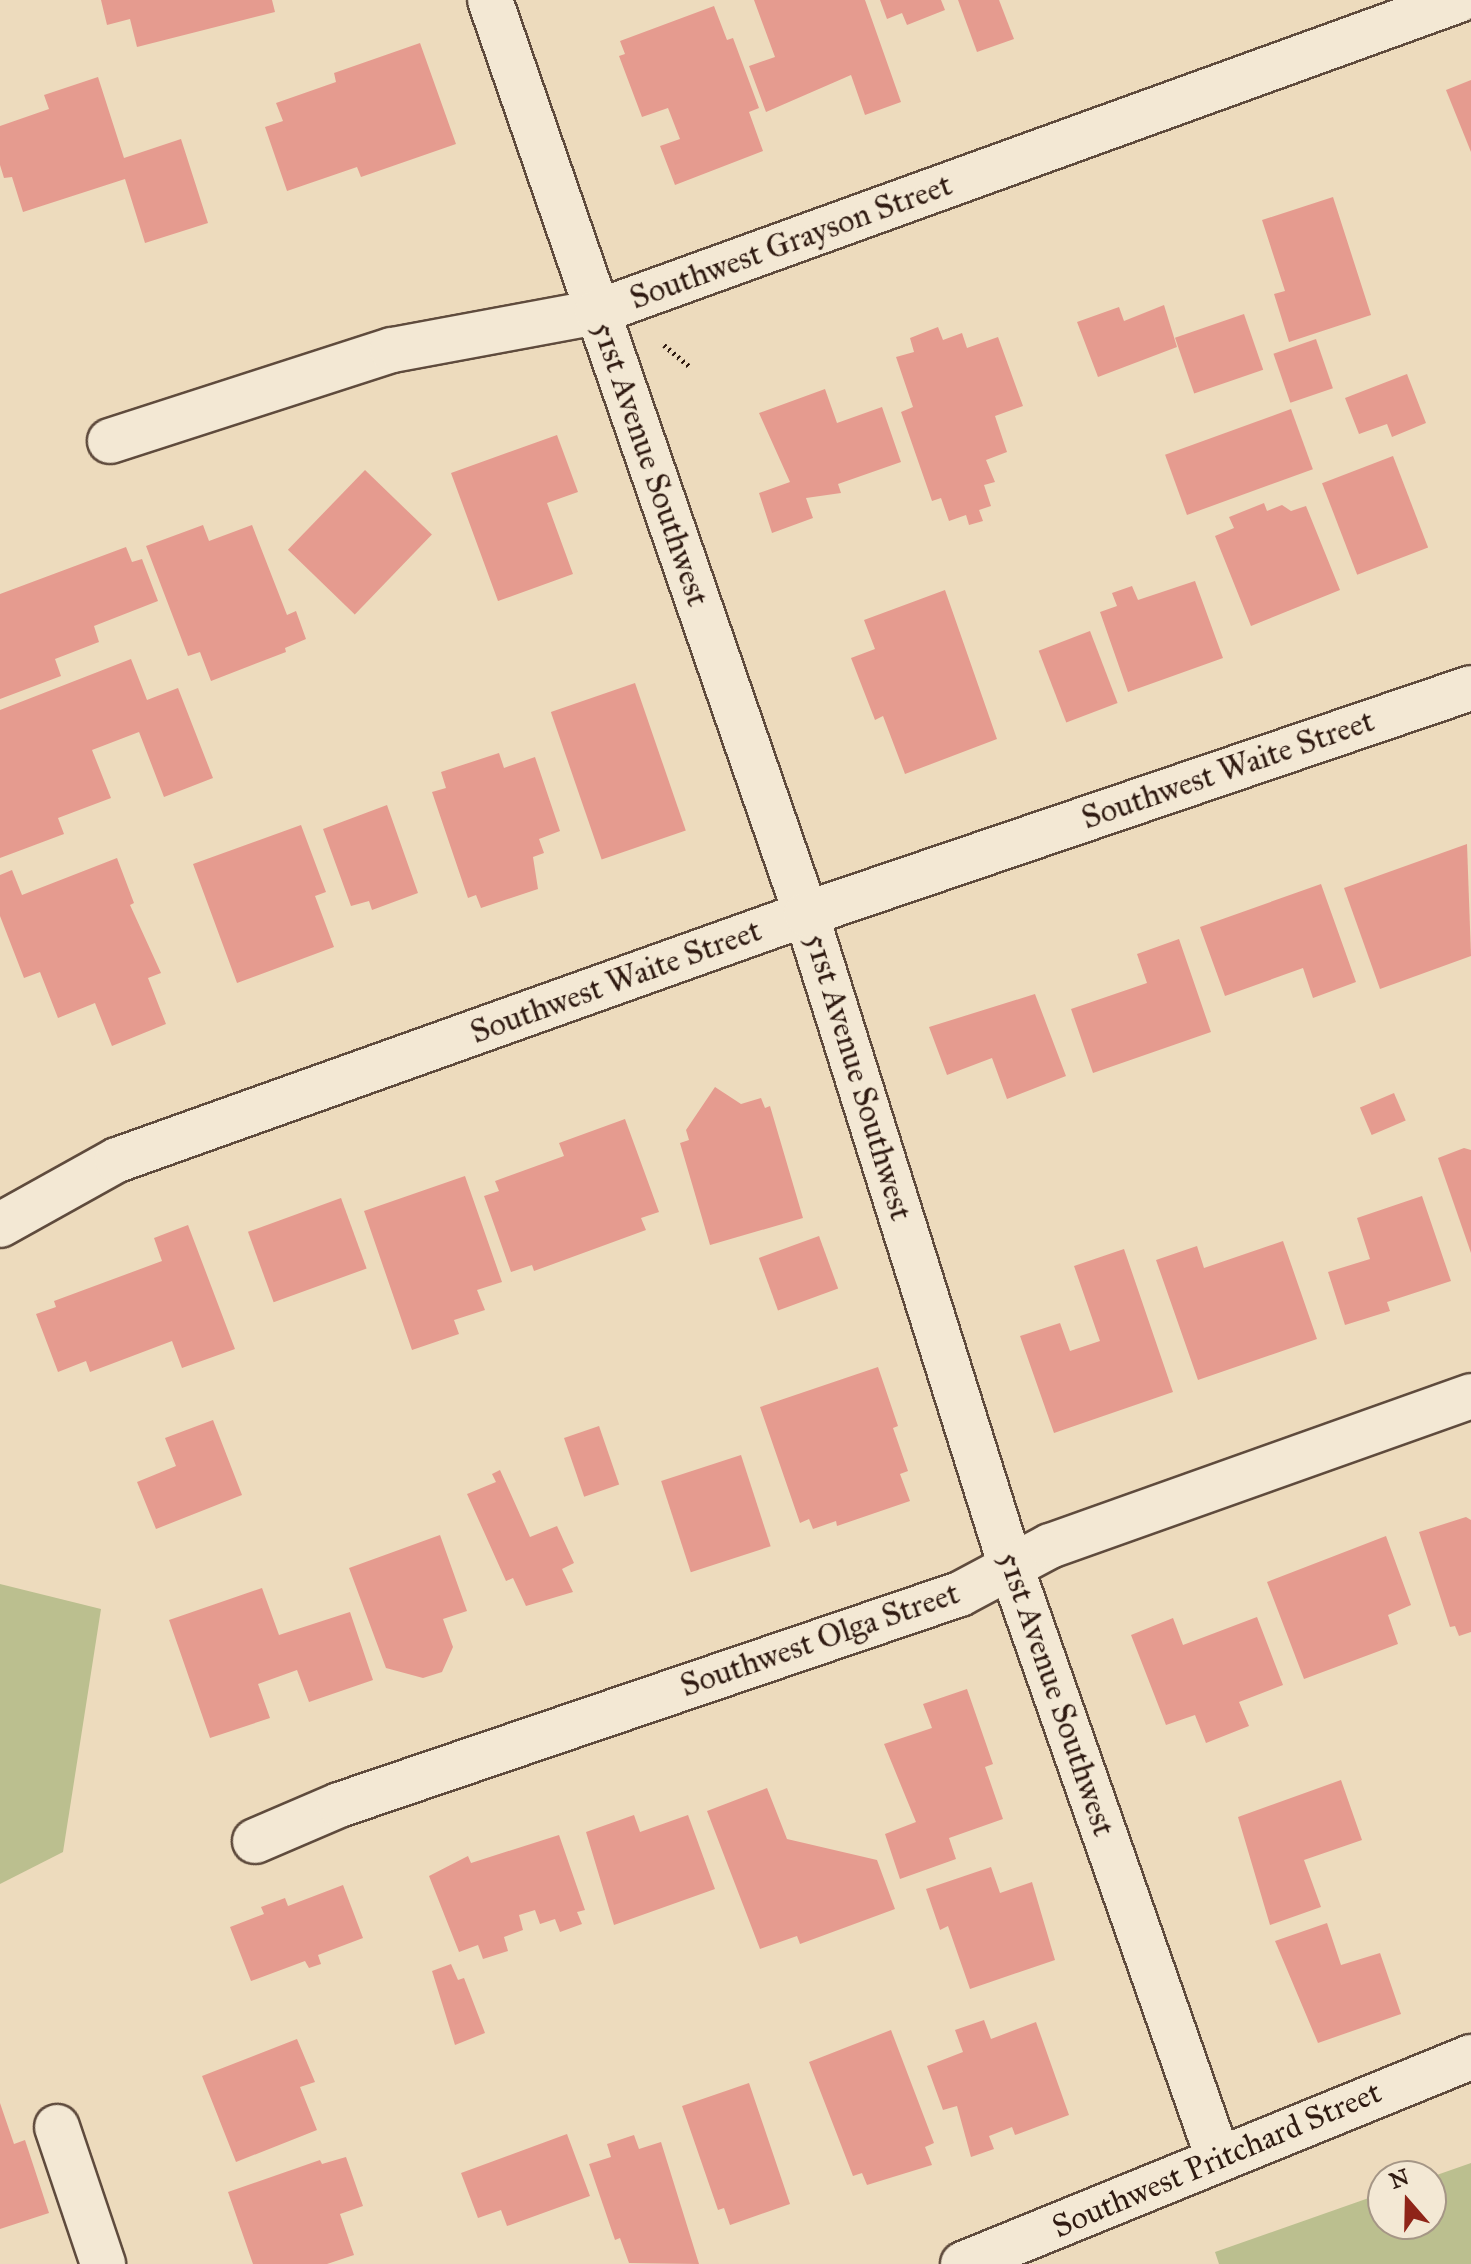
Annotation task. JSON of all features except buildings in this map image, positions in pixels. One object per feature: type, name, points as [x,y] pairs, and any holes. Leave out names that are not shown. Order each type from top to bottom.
[{"type":"street","name":"51st Avenue Southwest","points":[[490,0],[806,914],[1011,1567],[1218,2158]]},
{"type":"street","name":"Southwest Grayson Street","points":[[110,441],[392,350],[597,312],[1459,0]]},
{"type":"street","name":"Southwest Waite Street","points":[[0,1225],[117,1160],[806,914],[1471,688]]},
{"type":"street","name":"Southwest Olga Street","points":[[255,1841],[339,1805],[960,1594],[1050,1546],[1471,1396]]},
{"type":"street","name":"Southwest Pritchard Street","points":[[963,2264],[1114,2206],[1218,2158],[1471,2057]]},
{"type":"street","points":[[57,2127],[103,2264]]},
{"type":"path","points":[[660,342],[689,366]]},
{"type":"green space","points":[[0,1584],[101,1609],[63,1852],[0,1884]]},
{"type":"green space","points":[[1471,2163],[1471,2264],[1219,2264],[1215,2252],[1367,2199],[1367,2240],[1447,2240],[1447,2171]]}]
